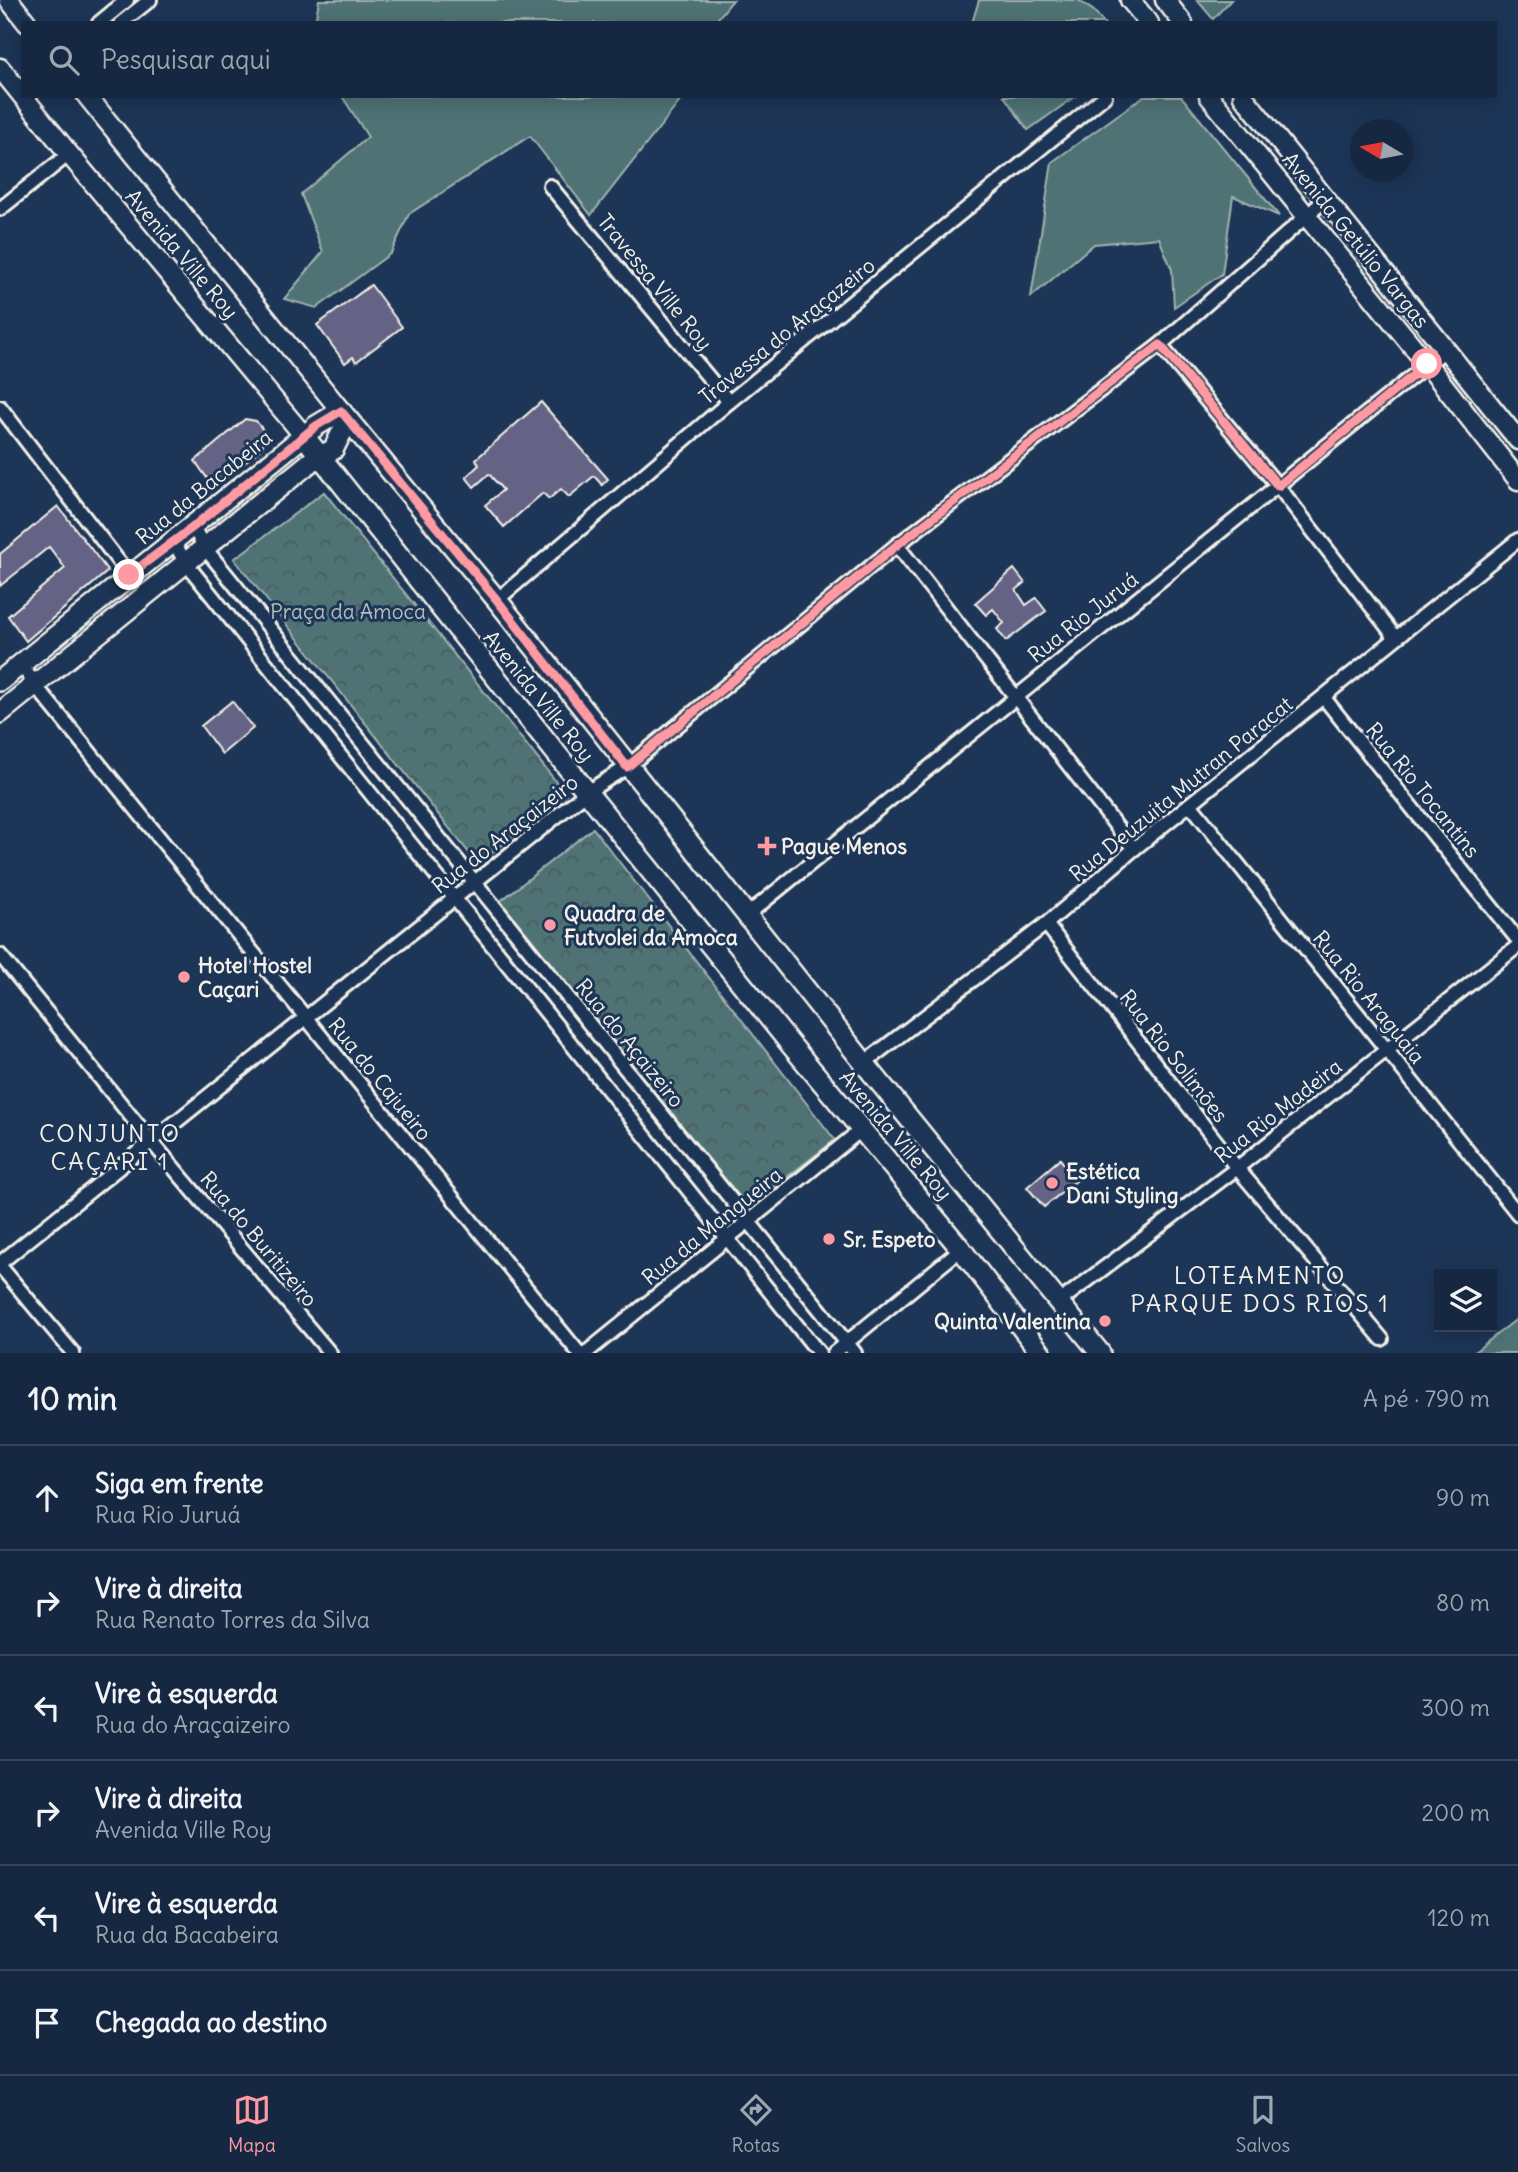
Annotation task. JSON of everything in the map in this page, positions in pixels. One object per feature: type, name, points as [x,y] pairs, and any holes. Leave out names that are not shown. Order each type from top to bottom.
[{"type":"main road","points":[[9,0],[25,21]]},
{"type":"main road","points":[[1130,0],[1147,21]]},
{"type":"main road","points":[[1165,0],[1181,21]]},
{"type":"main road","name":"Avenida Ville Roy","points":[[0,68],[21,94]]},
{"type":"main road","name":"Avenida Ville Roy","points":[[24,98],[304,436],[587,792],[961,1250],[1041,1353]]},
{"type":"main road","name":"Avenida Ville Roy","points":[[89,98],[497,600],[864,1063],[1100,1353]]},
{"type":"main road","name":"Avenida Getúlio Vargas","points":[[1211,98],[1518,480]]},
{"type":"main road","name":"Avenida Getúlio Vargas","points":[[1245,98],[1518,440]]},
{"type":"main road","points":[[0,713],[318,456],[332,450],[345,415]]},
{"type":"main road","name":"Rua da Bacabeira","points":[[0,681],[304,436],[345,415]]},
{"type":"street","points":[[101,21],[127,0]]},
{"type":"street","points":[[124,21],[150,0]]},
{"type":"street","name":"Travessa do Araçazeiro","points":[[497,600],[729,402],[1103,98]]},
{"type":"street","points":[[0,209],[69,154]]},
{"type":"street","name":"Travessa Ville Roy","points":[[550,186],[729,402]]},
{"type":"street","name":"Rua do Araçaizeiro","points":[[0,1265],[587,792],[627,767],[897,545],[1160,345],[1327,198]]},
{"type":"street","points":[[1160,345],[1278,486],[1395,636]]},
{"type":"street","name":"Rua Rio Juruá","points":[[747,915],[1445,350]]},
{"type":"street","points":[[0,407],[129,575]]},
{"type":"street","name":"Rua do Açaizeiro","points":[[193,527],[205,548],[473,883],[749,1219],[851,1348]]},
{"type":"street","name":"Rua Deuzuita Mutran Paracat","points":[[864,1063],[1046,924],[1189,804],[1324,698],[1395,636],[1518,540]]},
{"type":"street","points":[[174,542],[185,562],[819,1353]]},
{"type":"street","points":[[897,545],[1134,849]]},
{"type":"street","name":"Rua do Cajueiro","points":[[22,664],[35,685],[579,1353]]},
{"type":"street","name":"Rua Rio Tocantins","points":[[1324,698],[1518,940]]},
{"type":"street","name":"Rua Rio Araguaia","points":[[1189,804],[1518,1214]]},
{"type":"street","name":"Rua Rio Solimões","points":[[1046,924],[1237,1168],[1382,1339]]},
{"type":"street","name":"Rua Rio Madeira","points":[[1059,1302],[1237,1168],[1518,946]]},
{"type":"street","name":"Rua do Buritizeiro","points":[[0,955],[330,1353]]},
{"type":"street","name":"Rua da Mangueira","points":[[586,1353],[862,1129]]},
{"type":"street","points":[[834,1353],[851,1348],[961,1250]]},
{"type":"street","points":[[0,1265],[73,1353]]},
{"type":"green space","points":[[319,0],[733,0],[716,21],[315,21]]},
{"type":"green space","points":[[979,0],[1078,0],[1094,11],[1102,21],[973,21]]},
{"type":"green space","points":[[1197,0],[1231,0],[1213,19]]},
{"type":"green space","points":[[343,98],[682,98],[591,215],[530,136],[409,214],[391,253],[317,308],[284,299],[323,252],[301,194],[368,137]]},
{"type":"green space","points":[[1005,98],[1073,98],[1028,130]]},
{"type":"green space","points":[[1141,98],[1183,98],[1279,216],[1233,196],[1222,274],[1174,307],[1172,270],[1159,238],[1094,244],[1031,297],[1052,162]]},
{"type":"green space","name":"Praça da Amoca","points":[[324,492],[566,794],[478,864],[234,559]]},
{"type":"green space","points":[[593,828],[835,1140],[748,1207],[498,903]]},
{"type":"green space","points":[[1518,1318],[1518,1353],[1473,1353]]},
{"type":"building","points":[[371,285],[402,327],[356,362],[353,357],[345,363],[317,325]]},
{"type":"building","points":[[541,402],[608,479],[602,485],[594,476],[569,497],[561,489],[549,499],[543,493],[504,527],[485,505],[503,490],[489,474],[474,487],[466,477],[479,465],[476,459]]},
{"type":"building","points":[[245,419],[256,421],[266,434],[262,448],[214,488],[195,461]]},
{"type":"building","points":[[58,506],[108,571],[26,641],[8,616],[65,568],[49,547],[0,586],[0,554]]},
{"type":"building","points":[[1014,569],[1025,583],[1016,590],[1026,605],[1036,598],[1046,611],[1006,641],[997,629],[1004,623],[993,609],[986,615],[975,603]]},
{"type":"building","points":[[232,701],[253,728],[222,754],[201,726]]},
{"type":"building","name":"Estética Dani Styling","points":[[1060,1159],[1077,1180],[1044,1207],[1027,1187]]},
{"type":"place","name":"Pague Menos","points":[[767,846]]},
{"type":"place","name":"Quadra de Futvolei da Amoca","points":[[550,925]]},
{"type":"place","name":"Hotel Hostel Caçari","points":[[184,977]]},
{"type":"place","name":"Estética Dani Styling","points":[[1052,1183]]},
{"type":"place","name":"Sr. Espeto","points":[[829,1239]]},
{"type":"place","name":"Quinta Valentina","points":[[1105,1321]]},
{"type":"district","name":"CONJUNTO CAÇARI 1","points":[[110,1147]]},
{"type":"district","name":"LOTEAMENTO PARQUE DOS RIOS 1","points":[[1260,1289]]},
{"type":"route","points":[[129,575],[193,527],[316,426],[341,411],[497,600],[627,767],[897,545],[1160,345],[1278,486],[1427,364]]}]
